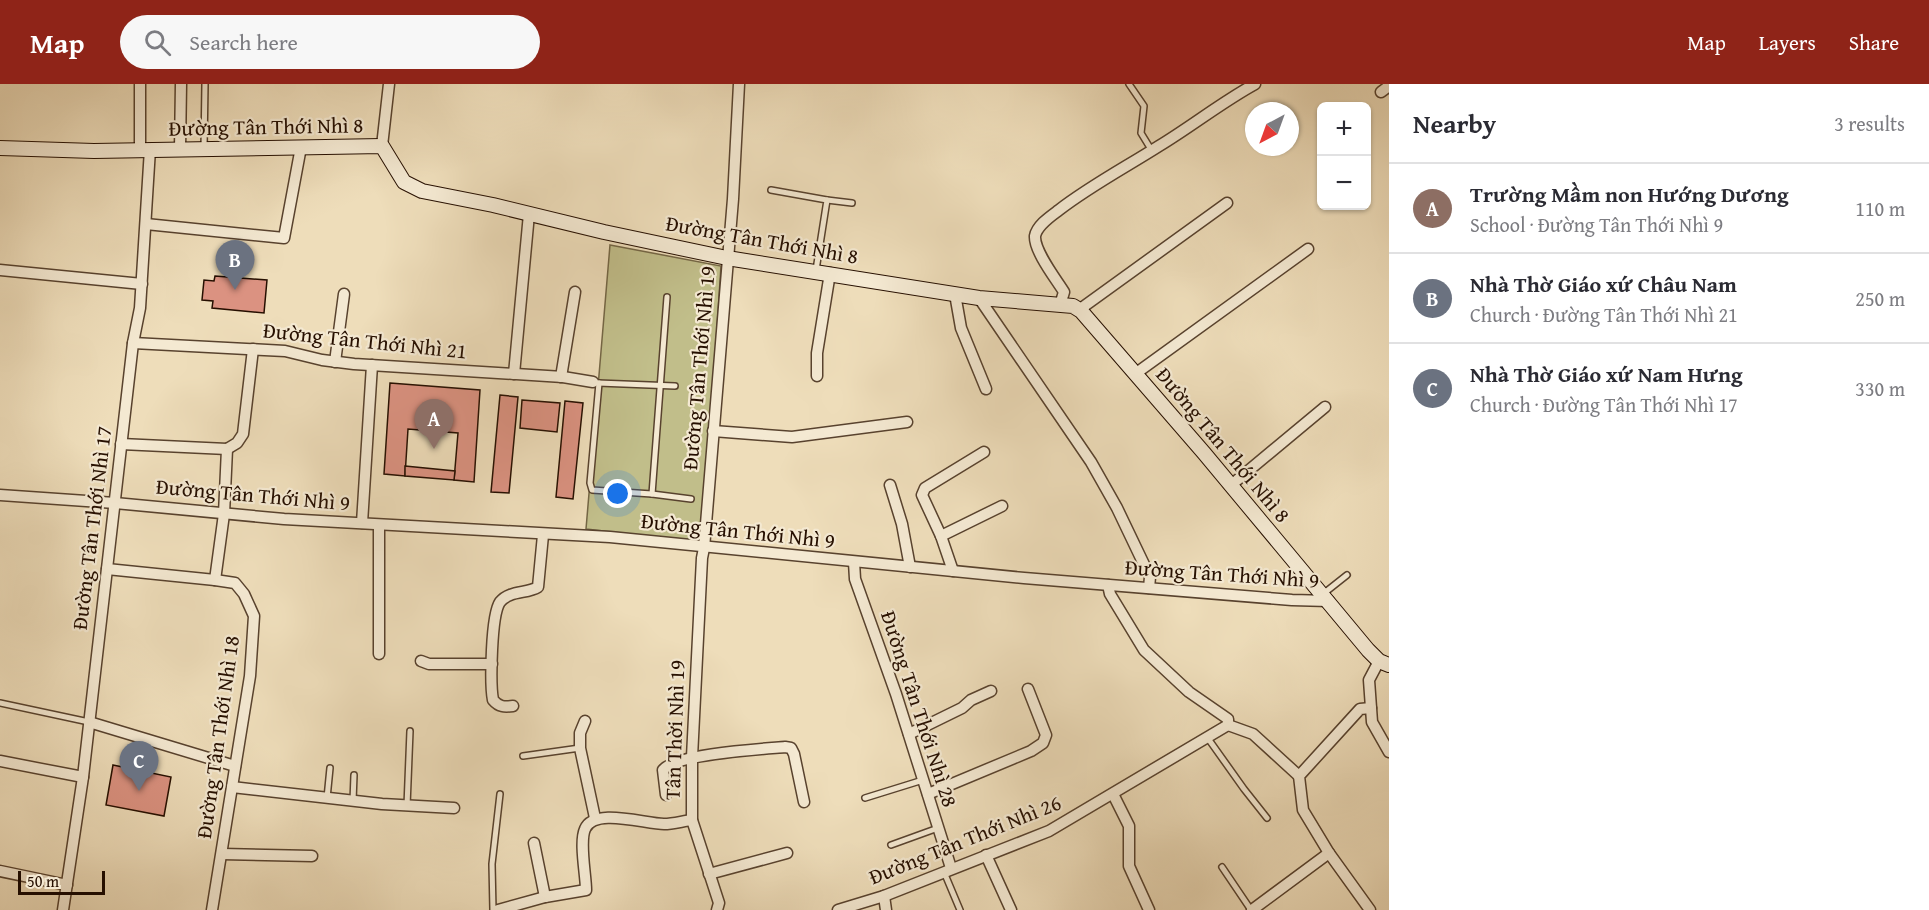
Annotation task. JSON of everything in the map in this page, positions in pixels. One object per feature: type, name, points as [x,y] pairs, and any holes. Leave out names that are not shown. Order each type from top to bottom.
[{"type":"street","name":"Đường Tân Thới Nhì 17","points":[[63,910],[83,777],[133,343],[140,308],[146,224],[145,149],[140,84]]},
{"type":"street","points":[[180,148],[181,84]]},
{"type":"street","points":[[382,146],[389,84]]},
{"type":"street","name":"Đường Tân Thới Nhì 19","points":[[704,548],[727,258],[734,199],[739,84]]},
{"type":"street","points":[[1060,305],[1064,292],[1038,250],[1036,233],[1042,225],[1061,209],[1219,105],[1255,84]]},
{"type":"street","name":"Đường Tân Thới Nhì 8","points":[[0,148],[47,151],[382,146],[408,186],[422,191],[727,258],[979,298],[1073,306],[1081,310],[1384,663]]},
{"type":"street","points":[[146,224],[284,238],[301,147]]},
{"type":"street","points":[[1081,310],[1227,203]]},
{"type":"street","points":[[514,374],[529,214]]},
{"type":"street","points":[[1135,374],[1308,249]]},
{"type":"street","points":[[0,270],[142,284]]},
{"type":"street","points":[[818,376],[817,353],[830,273]]},
{"type":"street","points":[[561,377],[575,292]]},
{"type":"street","points":[[335,362],[344,294]]},
{"type":"street","points":[[955,294],[961,328],[986,389]]},
{"type":"street","points":[[979,298],[1091,462],[1117,508],[1150,578],[1149,588]]},
{"type":"street","name":"Đường Tân Thới Nhì 21","points":[[133,343],[285,351],[335,362],[561,377],[596,383]]},
{"type":"street","points":[[121,444],[226,449],[237,443],[243,434],[253,349]]},
{"type":"street","points":[[362,523],[372,365]]},
{"type":"street","points":[[1230,486],[1325,406]]},
{"type":"street","points":[[713,431],[792,437],[908,422]]},
{"type":"street","points":[[107,569],[215,580],[224,514],[226,449]]},
{"type":"street","points":[[953,571],[941,536],[922,495],[925,488],[984,452]]},
{"type":"street","points":[[890,485],[902,524],[910,567]]},
{"type":"street","name":"Đường Tân Thới Nhì 9","points":[[0,495],[379,525],[610,537],[854,562],[1292,600],[1326,597]]},
{"type":"street","points":[[941,536],[1002,506]]},
{"type":"street","points":[[379,525],[379,654]]},
{"type":"street","points":[[513,706],[502,707],[493,700],[493,638],[499,603],[510,595],[532,591],[538,587],[543,535]]},
{"type":"street","name":"Tân Thời Nhì 19","points":[[704,548],[692,758],[692,820],[718,903],[717,910]]},
{"type":"street","name":"Đường Tân Thới Nhì 28","points":[[854,562],[855,579],[939,828],[947,869]]},
{"type":"street","name":"Đường Tân Thới Nhì 18","points":[[212,910],[250,676],[254,616],[244,594],[235,583],[215,580]]},
{"type":"street","points":[[1108,585],[1110,594],[1144,650],[1189,692],[1228,719],[1228,725],[1253,734],[1299,776],[1303,810],[1329,853],[1371,910]]},
{"type":"street","points":[[421,661],[429,664],[492,664]]},
{"type":"street","points":[[1384,663],[1369,680],[1371,722],[1389,753]]},
{"type":"street","points":[[928,794],[1031,751],[1043,743],[1046,735],[1028,689]]},
{"type":"street","points":[[909,734],[991,691]]},
{"type":"street","points":[[1299,776],[1360,709],[1371,708]]},
{"type":"street","points":[[585,721],[580,733],[580,748],[595,818]]},
{"type":"street","points":[[89,722],[235,766]]},
{"type":"street","name":"Đường Tân Thới Nhì 26","points":[[838,910],[884,896],[947,869],[1050,831],[1228,725]]},
{"type":"street","points":[[666,795],[664,767],[692,758],[785,747],[791,748],[794,754],[804,802]]},
{"type":"street","points":[[0,761],[83,777]]},
{"type":"street","points":[[232,787],[353,801],[454,808]]},
{"type":"street","points":[[1113,794],[1129,826],[1129,866],[1149,910]]},
{"type":"street","points":[[498,910],[545,897],[586,890],[583,836],[586,827],[595,818],[665,824],[692,820]]},
{"type":"street","points":[[534,843],[545,897]]},
{"type":"street","points":[[709,874],[787,852]]},
{"type":"street","points":[[1252,910],[1329,853]]},
{"type":"street","points":[[222,854],[312,856]]},
{"type":"street","points":[[986,855],[1011,910]]},
{"type":"street","points":[[0,871],[67,885]]},
{"type":"street","points":[[884,896],[886,910]]},
{"type":"lane","points":[[204,148],[205,84]]},
{"type":"lane","points":[[1129,84],[1144,106],[1141,133],[1152,151]]},
{"type":"lane","points":[[771,190],[852,203]]},
{"type":"lane","points":[[815,271],[827,200]]},
{"type":"lane","points":[[652,494],[667,297]]},
{"type":"lane","points":[[675,386],[596,383],[590,488],[596,491],[691,499]]},
{"type":"lane","points":[[1326,597],[1347,575]]},
{"type":"lane","points":[[0,703],[89,722]]},
{"type":"lane","points":[[407,806],[410,731]]},
{"type":"lane","points":[[1208,737],[1244,789],[1268,818]]},
{"type":"lane","points":[[523,756],[580,748]]},
{"type":"lane","points":[[327,798],[330,768]]},
{"type":"lane","points":[[353,801],[354,774]]},
{"type":"lane","points":[[865,798],[923,780]]},
{"type":"lane","points":[[493,910],[492,864],[500,794]]},
{"type":"lane","points":[[891,845],[939,828]]},
{"type":"lane","points":[[1222,867],[1252,910]]},
{"type":"lane","points":[[947,869],[960,910]]},
{"type":"shaded area","points":[[610,245],[721,266],[703,542],[586,529]]},
{"type":"building","points":[[215,276],[267,280],[264,313],[212,308],[213,301],[202,300],[204,280],[214,281]]},
{"type":"building","points":[[390,383],[480,390],[474,482],[454,480],[458,433],[408,429],[405,476],[384,474]]},
{"type":"building","points":[[500,395],[518,397],[509,493],[491,492]]},
{"type":"building","points":[[522,400],[560,403],[557,432],[520,428]]},
{"type":"building","points":[[565,401],[583,403],[573,499],[556,497]]},
{"type":"building","points":[[405,466],[455,471],[454,480],[405,476]]},
{"type":"building","points":[[113,765],[171,777],[164,816],[106,805]]},
{"type":"place","name":"Nhà Thờ Giáo xứ Châu Nam","points":[[235,290]]},
{"type":"place","name":"Trường Mầm non Hướng Dương","points":[[434,449]]},
{"type":"place","name":"Nhà Thờ Giáo xứ Nam Hưng","points":[[139,791]]}]
